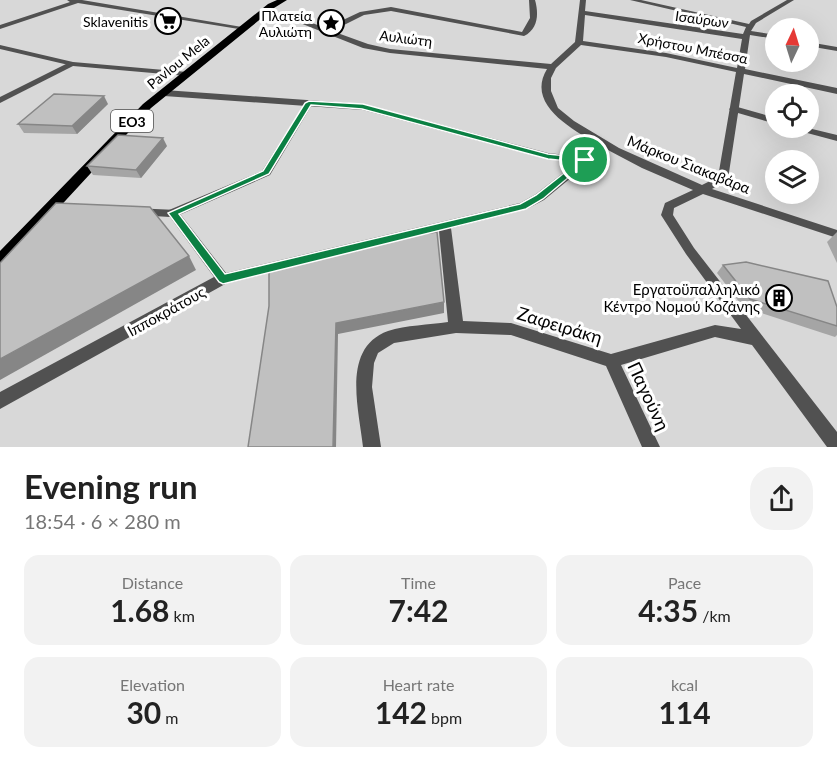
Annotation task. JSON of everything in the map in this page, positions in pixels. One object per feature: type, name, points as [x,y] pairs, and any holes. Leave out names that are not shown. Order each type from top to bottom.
[{"type":"main road","name":"Pavlou Mela","points":[[0,261],[126,127],[187,74],[283,0]]},
{"type":"street","points":[[0,27],[76,0],[245,28]]},
{"type":"street","points":[[326,31],[362,13],[391,9],[515,34],[528,31],[534,17],[532,0]]},
{"type":"street","points":[[552,67],[579,43],[583,0]]},
{"type":"street","points":[[633,0],[765,35]]},
{"type":"street","points":[[791,0],[753,22],[748,32],[723,179],[669,206],[667,214],[690,251],[837,446]]},
{"type":"street","name":"Ισαύρων","points":[[583,13],[748,32]]},
{"type":"street","name":"Αυλιώτη","points":[[261,15],[301,21],[366,46],[390,51],[552,67]]},
{"type":"street","name":"Χρήστου Μπέσσα","points":[[579,43],[666,55],[837,91]]},
{"type":"street","points":[[819,46],[837,49]]},
{"type":"street","points":[[0,47],[73,64],[187,74]]},
{"type":"street","points":[[0,100],[73,64]]},
{"type":"street","name":"Μάρκου Σιακαβάρα","points":[[552,67],[547,76],[546,87],[555,109],[565,119],[605,145],[705,190],[837,234]]},
{"type":"street","points":[[164,93],[363,106],[548,156],[585,160]]},
{"type":"street","points":[[129,210],[173,213],[266,172],[309,103]]},
{"type":"street","points":[[734,109],[765,118]]},
{"type":"street","points":[[819,133],[837,138]]},
{"type":"street","name":"Ιπποκράτους","points":[[0,402],[223,279],[523,206],[540,197],[605,145]]},
{"type":"street","points":[[52,205],[74,207]]},
{"type":"street","points":[[173,213],[223,279]]},
{"type":"street","points":[[445,226],[456,327]]},
{"type":"street","name":"Ζαφειράκη","points":[[372,447],[364,387],[366,363],[373,348],[391,337],[456,327],[511,329],[611,361],[715,331],[756,339]]},
{"type":"street","name":"Παγούνη","points":[[611,361],[651,447]]},
{"type":"shaded area","points":[[0,0],[837,0],[837,447],[0,447]]},
{"type":"building","points":[[54,94],[104,96],[72,126],[18,124]]},
{"type":"building","points":[[118,135],[163,138],[136,170],[87,166]]},
{"type":"building","points":[[56,203],[150,207],[189,256],[0,359],[0,263]]},
{"type":"building","points":[[437,232],[444,302],[336,323],[333,447],[248,447],[269,306],[269,266],[356,251],[355,243]]},
{"type":"building","name":"Εργατοϋπαλληλικό Κέντρο Νομού Κοζάνης","points":[[746,262],[828,281],[837,307],[837,326],[750,299],[723,265]]},
{"type":"place","name":"Sklavenitis","points":[[168,21]]},
{"type":"place","name":"Πλατεία Αυλιώτη","points":[[331,23]]},
{"type":"place","name":"Εργατοϋπαλληλικό Κέντρο Νομού Κοζάνης","points":[[779,298]]},
{"type":"route","points":[[309,103],[363,106],[548,156],[585,160],[540,197],[523,206],[223,279],[173,213],[266,172],[309,103]]}]
